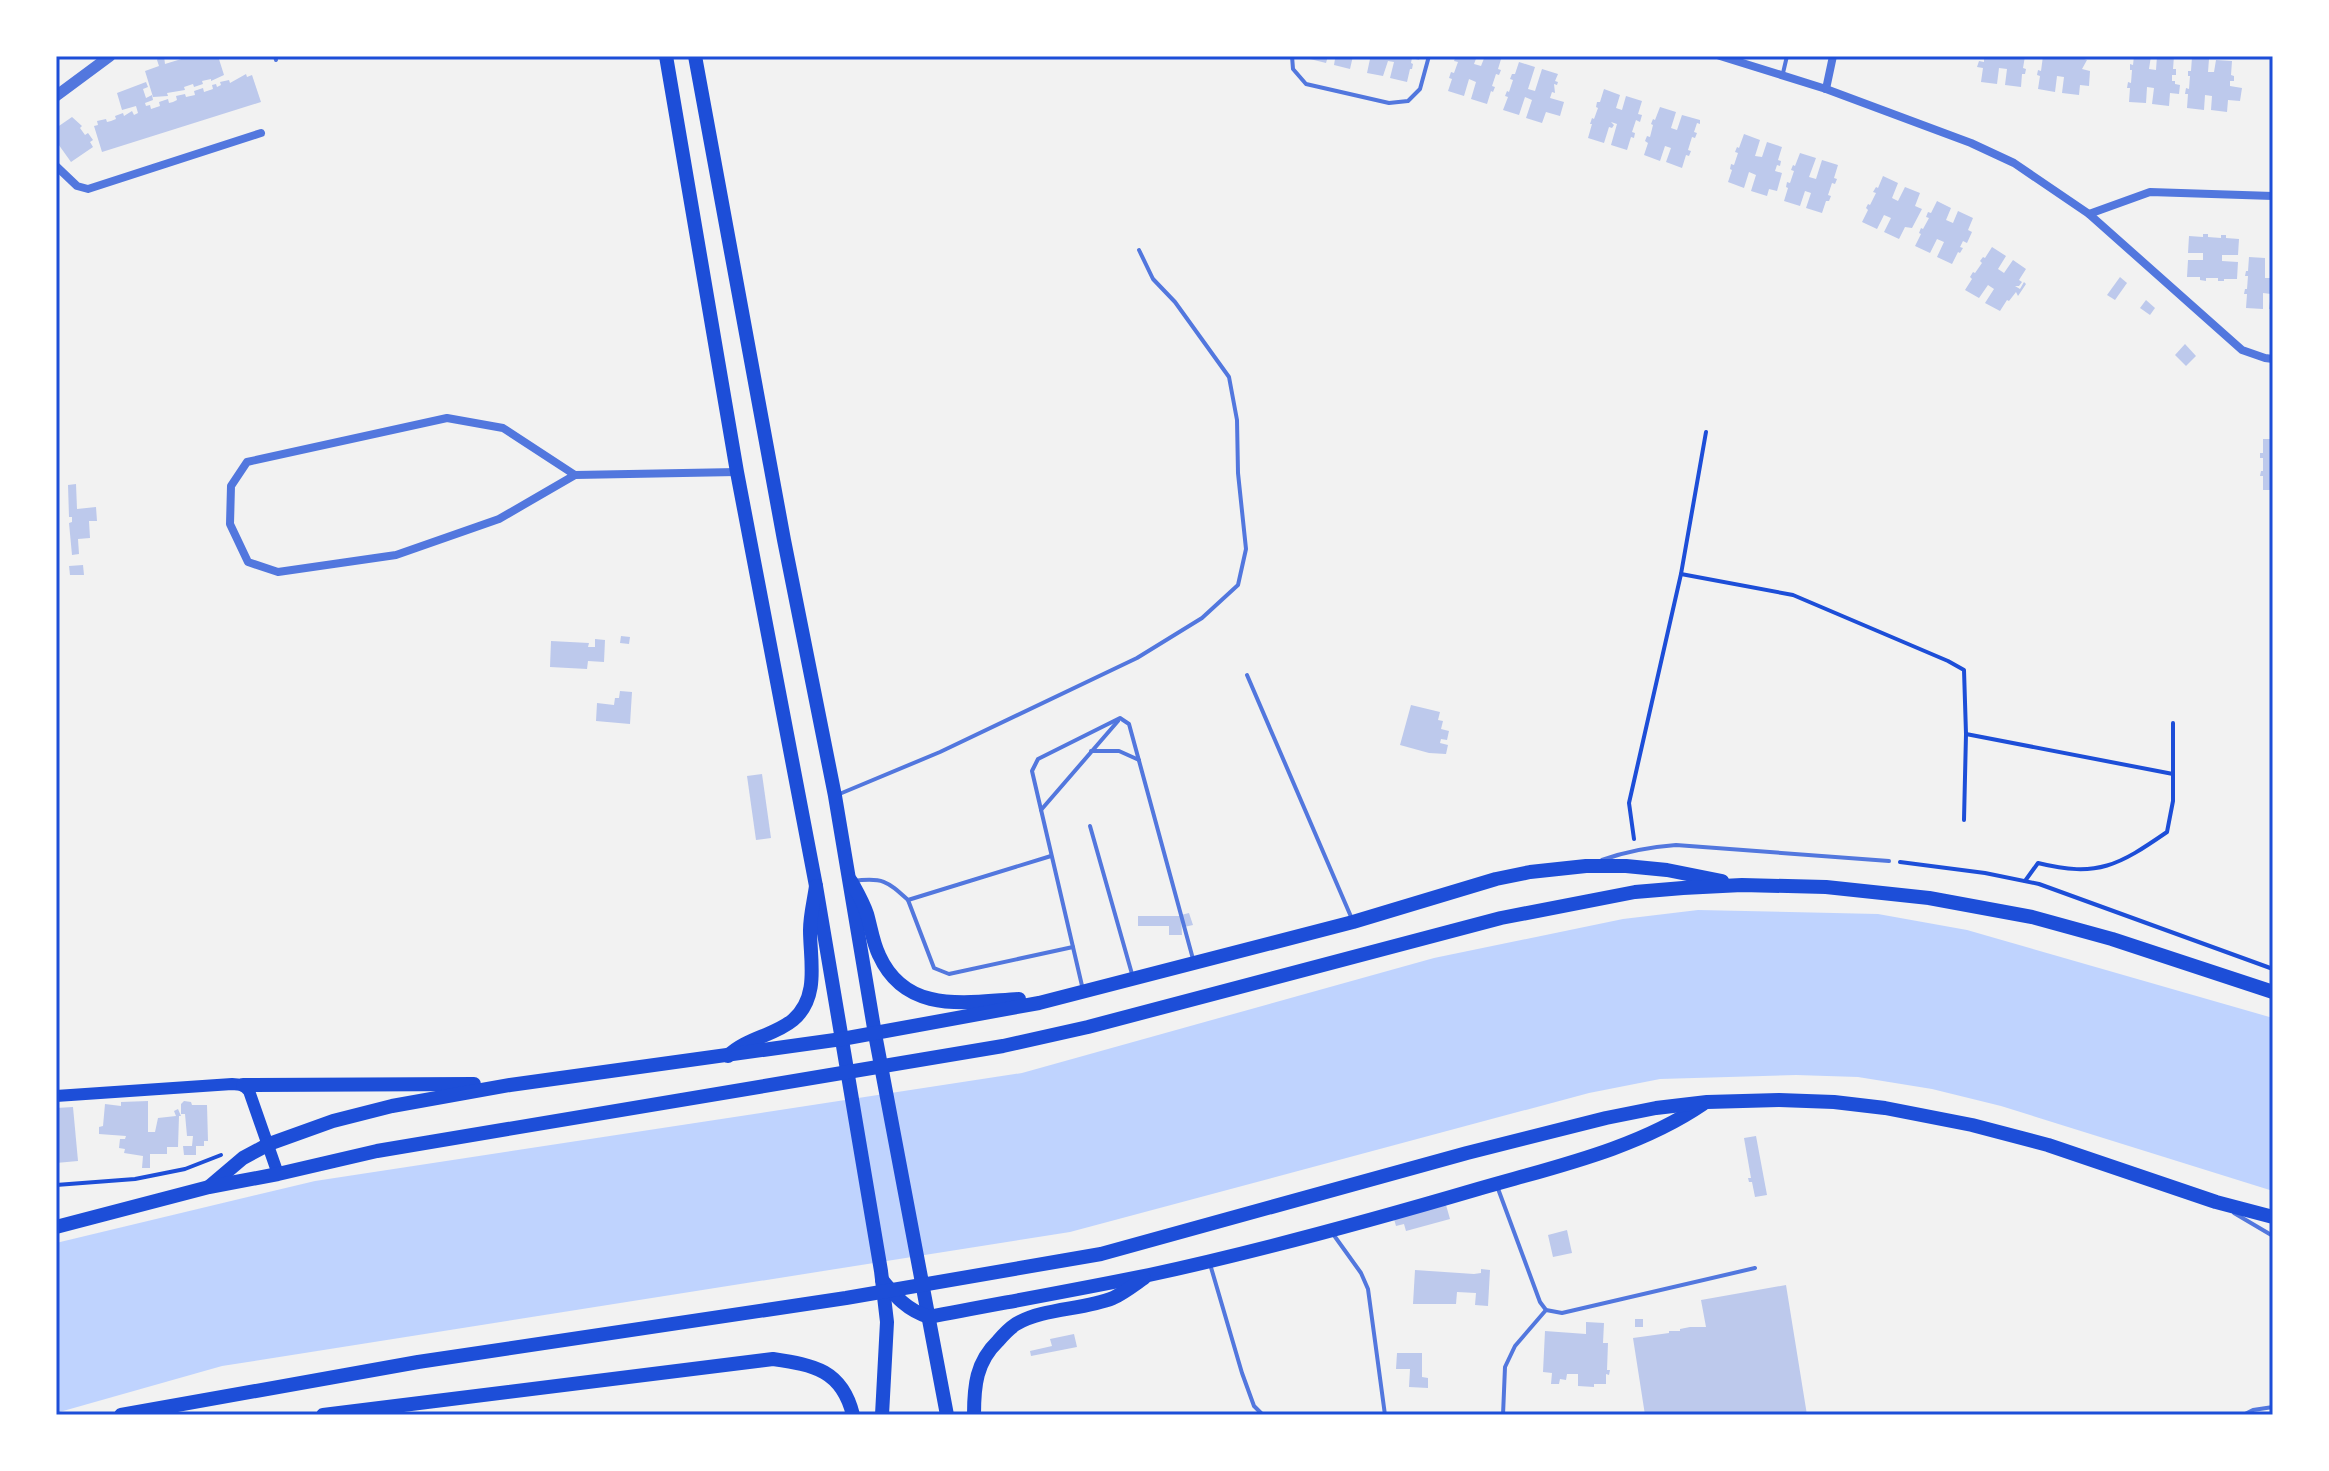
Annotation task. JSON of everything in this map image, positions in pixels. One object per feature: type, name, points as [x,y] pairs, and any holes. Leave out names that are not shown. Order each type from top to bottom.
[{"type":"main road","points":[[666,56],[737,472],[851,1086],[887,1315],[882,1415]]},
{"type":"main road","points":[[695,56],[784,540],[851,881],[875,1034],[947,1415]]},
{"type":"main road","points":[[209,1187],[243,1158],[269,1144],[333,1121],[392,1106],[510,1085],[875,1034],[1039,1003],[1353,922],[1496,879],[1530,872],[1586,866],[1626,866],[1667,870],[1742,885]]},
{"type":"main road","points":[[851,881],[863,903],[878,953],[888,973],[900,986],[938,1002],[1021,999],[1039,1003]]},
{"type":"main road","points":[[56,1227],[209,1187],[377,1151],[1003,1046],[1088,1027],[1501,918],[1635,892],[1742,885],[1826,887],[1929,898],[2032,917],[2112,939],[2273,992]]},
{"type":"main road","points":[[728,1056],[743,1044],[784,1027],[806,1005],[812,976],[810,928],[816,886]]},
{"type":"main road","points":[[56,1096],[232,1084],[510,1085]]},
{"type":"main road","points":[[243,1085],[249,1091],[278,1174]]},
{"type":"main road","points":[[881,1275],[906,1307],[914,1312],[1149,1275],[1331,1232],[1595,1154],[1653,1133],[1707,1102]]},
{"type":"main road","points":[[121,1415],[418,1362],[861,1296],[1101,1254],[1606,1118],[1707,1102],[1834,1102],[1972,1125],[2048,1145],[2216,1202],[2273,1217]]},
{"type":"main road","points":[[974,1415],[974,1385],[981,1361],[1004,1334],[1034,1317],[1110,1299],[1149,1275]]},
{"type":"main road","points":[[323,1415],[773,1359],[829,1373],[845,1391],[853,1415]]},
{"type":"street","points":[[56,96],[110,56]]},
{"type":"street","points":[[1720,56],[1826,89],[1971,143],[2014,163],[2089,214],[2242,350],[2273,359]]},
{"type":"street","points":[[1826,89],[1833,56]]},
{"type":"street","points":[[56,166],[77,186],[88,189],[261,133]]},
{"type":"street","points":[[2089,214],[2150,192],[2273,196]]},
{"type":"street","points":[[575,475],[503,428],[447,418],[247,462],[231,486],[230,524],[248,562],[278,572],[396,555],[499,519],[575,475],[737,472]]},
{"type":"lane","points":[[1292,56],[1293,69],[1306,84],[1389,103],[1408,101],[1420,89],[1429,56]]},
{"type":"lane","points":[[1782,75],[1787,56]]},
{"type":"lane","points":[[835,796],[940,752],[1137,658],[1202,618],[1238,585],[1246,549],[1238,473],[1237,420],[1229,377],[1175,302],[1153,279],[1139,250]]},
{"type":"lane","points":[[1247,675],[1353,922]]},
{"type":"lane","points":[[1041,810],[1120,718]]},
{"type":"lane","points":[[1120,718],[1129,724],[1194,963]]},
{"type":"lane","points":[[1083,992],[1032,771],[1038,759],[1120,718]]},
{"type":"lane","points":[[1091,751],[1119,751],[1139,760]]},
{"type":"lane","points":[[1090,826],[1133,979]]},
{"type":"lane","points":[[1586,866],[1635,850],[1676,845],[1889,861]]},
{"type":"lane","points":[[908,900],[1051,856]]},
{"type":"lane","points":[[851,881],[874,878],[892,885],[908,900],[934,968],[949,974],[1073,947]]},
{"type":"lane","points":[[1496,1184],[1540,1302],[1546,1310],[1562,1313],[1755,1268]]},
{"type":"lane","points":[[2216,1202],[2273,1236]]},
{"type":"lane","points":[[1331,1232],[1361,1273],[1368,1289],[1385,1415]]},
{"type":"lane","points":[[1209,1261],[1250,1395],[1254,1406],[1263,1415]]},
{"type":"lane","points":[[1503,1415],[1505,1367],[1515,1346],[1546,1310]]},
{"type":"lane","points":[[2243,1415],[2273,1407]]},
{"type":"path","points":[[1635,850],[1629,803],[1681,574],[1706,432]]},
{"type":"path","points":[[1681,574],[1793,595],[1964,670],[1964,820]]},
{"type":"path","points":[[2025,881],[2038,863],[2061,869],[2102,869],[2133,855],[2167,832],[2173,801],[2173,723]]},
{"type":"path","points":[[1966,734],[2173,774]]},
{"type":"path","points":[[1889,861],[2025,881],[2273,969]]},
{"type":"path","points":[[56,1185],[135,1179],[185,1169],[231,1152]]},
{"type":"water","points":[[1698,910],[1878,914],[1967,930],[2273,1018],[2273,1191],[2001,1106],[1932,1089],[1858,1077],[1796,1075],[1660,1079],[1589,1093],[1070,1232],[222,1366],[56,1413],[56,1243],[315,1181],[1022,1073],[1434,958],[1623,919]]},
{"type":"building","points":[[159,56],[164,56],[165,64],[191,56],[218,56],[224,75],[202,81],[203,84],[194,87],[193,84],[184,87],[185,90],[167,93],[168,96],[153,97],[145,71],[159,66]]},
{"type":"building","points":[[1311,56],[1328,56],[1326,63],[1310,59]]},
{"type":"building","points":[[1329,56],[1353,56],[1350,69],[1334,65],[1335,59]]},
{"type":"building","points":[[1367,56],[1420,56],[1419,60],[1412,58],[1407,82],[1390,78],[1394,62],[1388,61],[1383,76],[1367,73],[1370,59]]},
{"type":"building","points":[[1456,56],[1477,56],[1474,64],[1481,66],[1485,56],[1502,56],[1498,69],[1501,70],[1499,75],[1496,74],[1492,86],[1495,87],[1487,104],[1471,99],[1476,82],[1469,79],[1464,96],[1448,91],[1451,72],[1454,73],[1458,62],[1454,61]]},
{"type":"building","points":[[1984,56],[2025,56],[2023,68],[2026,69],[2022,74],[2021,87],[2005,85],[2007,69],[1999,68],[1997,84],[1981,82],[1983,68],[1977,67],[1979,61],[1984,62]]},
{"type":"building","points":[[2043,56],[2067,59],[2067,56],[2084,56],[2087,60],[2082,69],[2090,71],[2089,86],[2080,85],[2079,95],[2062,93],[2064,77],[2057,76],[2055,92],[2038,89],[2040,76],[2037,75],[2038,70],[2041,71]]},
{"type":"building","points":[[2134,56],[2151,56],[2149,69],[2156,70],[2157,56],[2174,56],[2176,75],[2172,75],[2172,81],[2180,85],[2179,94],[2170,93],[2169,106],[2152,104],[2154,88],[2147,87],[2146,103],[2129,102],[2130,88],[2127,88],[2128,82],[2131,83],[2130,64],[2133,65]]},
{"type":"building","points":[[2192,57],[2209,59],[2208,72],[2214,72],[2216,60],[2232,61],[2234,81],[2230,81],[2230,86],[2242,88],[2240,101],[2228,100],[2227,112],[2211,110],[2212,96],[2205,95],[2204,110],[2187,108],[2188,94],[2185,94],[2186,88],[2189,89],[2188,71],[2191,71]]},
{"type":"building","points":[[1519,62],[1535,67],[1528,89],[1535,91],[1542,69],[1558,74],[1555,93],[1552,92],[1550,98],[1564,102],[1560,116],[1546,112],[1542,123],[1526,118],[1532,100],[1525,97],[1519,115],[1503,110],[1508,97],[1505,96],[1513,80],[1510,79]]},
{"type":"building","points":[[246,74],[247,77],[252,75],[261,102],[102,152],[94,126],[98,125],[97,121],[111,121],[116,119],[115,116],[123,113],[124,116],[132,111],[134,115],[138,113],[136,106],[122,110],[117,93],[146,82],[148,87],[143,89],[146,98],[152,95],[153,100],[145,103],[151,109],[160,106],[159,102],[168,99],[169,103],[173,102],[177,100],[176,96],[185,94],[186,97],[195,95],[194,91],[203,88],[204,92],[213,89],[212,85],[216,84],[217,87],[221,85],[220,82],[229,80],[230,83]]},
{"type":"building","points":[[1604,89],[1620,95],[1616,108],[1622,110],[1626,96],[1642,101],[1638,114],[1642,115],[1640,122],[1636,120],[1632,132],[1635,133],[1634,138],[1631,137],[1627,150],[1611,145],[1617,124],[1611,122],[1614,125],[1609,127],[1604,143],[1588,138],[1592,118],[1598,108],[1597,102],[1600,102]]},
{"type":"building","points":[[1660,107],[1676,112],[1671,128],[1677,130],[1682,115],[1700,120],[1688,150],[1691,151],[1689,156],[1686,155],[1682,168],[1666,162],[1671,148],[1665,146],[1660,161],[1644,155],[1648,143],[1645,141],[1647,136],[1650,137],[1651,124]]},
{"type":"building","points":[[72,117],[82,126],[80,128],[85,135],[88,133],[93,140],[90,142],[93,147],[71,162],[56,141],[56,128]]},
{"type":"building","points":[[1744,134],[1760,140],[1755,156],[1762,157],[1767,142],[1782,147],[1778,160],[1781,161],[1780,166],[1777,165],[1775,171],[1782,173],[1777,191],[1769,189],[1767,196],[1751,191],[1756,175],[1749,172],[1744,188],[1728,182],[1731,164],[1734,165],[1738,153],[1735,152]]},
{"type":"building","points":[[1800,153],[1816,158],[1809,177],[1816,179],[1822,160],[1838,165],[1834,178],[1837,179],[1835,184],[1832,183],[1828,195],[1831,196],[1822,213],[1806,208],[1811,193],[1805,191],[1800,206],[1784,201],[1787,182],[1790,183],[1794,171],[1791,170]]},
{"type":"building","points":[[1883,176],[1898,183],[1892,198],[1898,201],[1905,187],[1920,193],[1915,206],[1922,209],[1912,228],[1905,227],[1899,239],[1884,232],[1891,218],[1884,215],[1877,229],[1862,222],[1868,210],[1866,208],[1876,193],[1873,192]]},
{"type":"building","points":[[1937,201],[1951,208],[1946,220],[1953,223],[1958,211],[1973,218],[1967,243],[1963,241],[1960,247],[1963,248],[1952,264],[1937,257],[1944,242],[1937,239],[1930,253],[1915,246],[1921,228],[1929,218],[1926,217],[1928,212],[1931,213]]},
{"type":"building","points":[[2203,234],[2239,239],[2238,255],[2222,255],[2222,261],[2238,262],[2237,279],[2218,281],[2218,278],[2206,278],[2206,281],[2200,280],[2200,277],[2187,277],[2188,260],[2203,260],[2203,253],[2188,253],[2189,236],[2203,237]]},
{"type":"building","points":[[1992,247],[2006,256],[1998,269],[2004,273],[2013,260],[2026,269],[2019,280],[2022,282],[2015,286],[2020,289],[2024,282],[2026,284],[2018,296],[2016,292],[2007,300],[2000,311],[1985,303],[1994,289],[1988,285],[1979,298],[1965,290],[1973,272]]},
{"type":"building","points":[[2249,257],[2265,258],[2265,278],[2273,278],[2273,309],[2269,309],[2271,294],[2263,293],[2263,309],[2246,308],[2247,294],[2244,294],[2248,276],[2245,276]]},
{"type":"building","points":[[2120,277],[2127,283],[2115,300],[2107,295]]},
{"type":"building","points":[[2146,300],[2155,308],[2150,315],[2140,308]]},
{"type":"building","points":[[2185,344],[2196,356],[2186,366],[2175,355]]},
{"type":"building","points":[[2263,439],[2273,439],[2273,490],[2263,490],[2263,476],[2260,476],[2263,471],[2260,453],[2263,453]]},
{"type":"building","points":[[76,484],[77,509],[96,507],[97,521],[89,521],[90,538],[78,539],[79,554],[72,555],[68,485]]},
{"type":"building","points":[[83,565],[84,575],[70,575],[69,566]]},
{"type":"building","points":[[621,636],[630,637],[629,644],[620,643]]},
{"type":"building","points":[[595,639],[605,640],[604,662],[588,661],[587,669],[550,667],[551,641],[589,643],[588,647],[595,647]]},
{"type":"building","points":[[620,691],[632,692],[630,724],[596,721],[597,703],[614,705]]},
{"type":"building","points":[[1411,705],[1440,712],[1438,720],[1443,721],[1441,729],[1449,731],[1447,740],[1441,739],[1440,743],[1448,745],[1446,754],[1400,745]]},
{"type":"building","points":[[762,774],[771,838],[756,840],[747,776]]},
{"type":"building","points":[[1189,913],[1193,925],[1184,927],[1181,915]]},
{"type":"building","points":[[1138,916],[1181,916],[1182,935],[1169,935],[1169,926],[1138,926]]},
{"type":"building","points":[[148,1101],[148,1132],[155,1132],[158,1118],[176,1116],[174,1111],[178,1109],[181,1116],[178,1147],[167,1147],[167,1154],[150,1154],[150,1168],[142,1168],[143,1156],[124,1153],[125,1149],[119,1148],[120,1139],[126,1136],[99,1134],[99,1127],[103,1126],[105,1104],[121,1106],[121,1102]]},
{"type":"building","points":[[184,1101],[192,1105],[207,1105],[208,1141],[204,1141],[204,1146],[196,1146],[196,1155],[184,1155],[183,1146],[192,1146],[193,1136],[187,1136],[185,1114],[181,1114]]},
{"type":"building","points":[[73,1107],[78,1161],[56,1163],[56,1108]]},
{"type":"building","points":[[1756,1136],[1767,1195],[1755,1197],[1748,1178],[1751,1178],[1744,1138]]},
{"type":"building","points":[[1446,1205],[1450,1219],[1406,1231],[1404,1224],[1396,1226],[1394,1219]]},
{"type":"building","points":[[1567,1230],[1572,1253],[1553,1257],[1548,1235]]},
{"type":"building","points":[[1481,1269],[1490,1270],[1488,1306],[1475,1305],[1476,1293],[1457,1292],[1456,1304],[1413,1304],[1415,1270],[1474,1274],[1481,1273]]},
{"type":"building","points":[[1786,1285],[1807,1415],[1645,1415],[1633,1338],[1706,1327],[1701,1300]]},
{"type":"building","points":[[1635,1319],[1643,1319],[1643,1327],[1635,1327]]},
{"type":"building","points":[[1586,1322],[1604,1323],[1603,1343],[1608,1343],[1607,1370],[1610,1370],[1609,1375],[1606,1374],[1606,1384],[1578,1386],[1578,1374],[1567,1374],[1566,1380],[1560,1379],[1559,1384],[1551,1384],[1552,1373],[1543,1372],[1545,1331],[1586,1334]]},
{"type":"building","points":[[1074,1334],[1077,1347],[1031,1356],[1030,1351],[1052,1346],[1050,1339]]},
{"type":"building","points":[[1397,1353],[1422,1353],[1422,1377],[1428,1378],[1428,1388],[1409,1387],[1410,1369],[1396,1369]]}]
